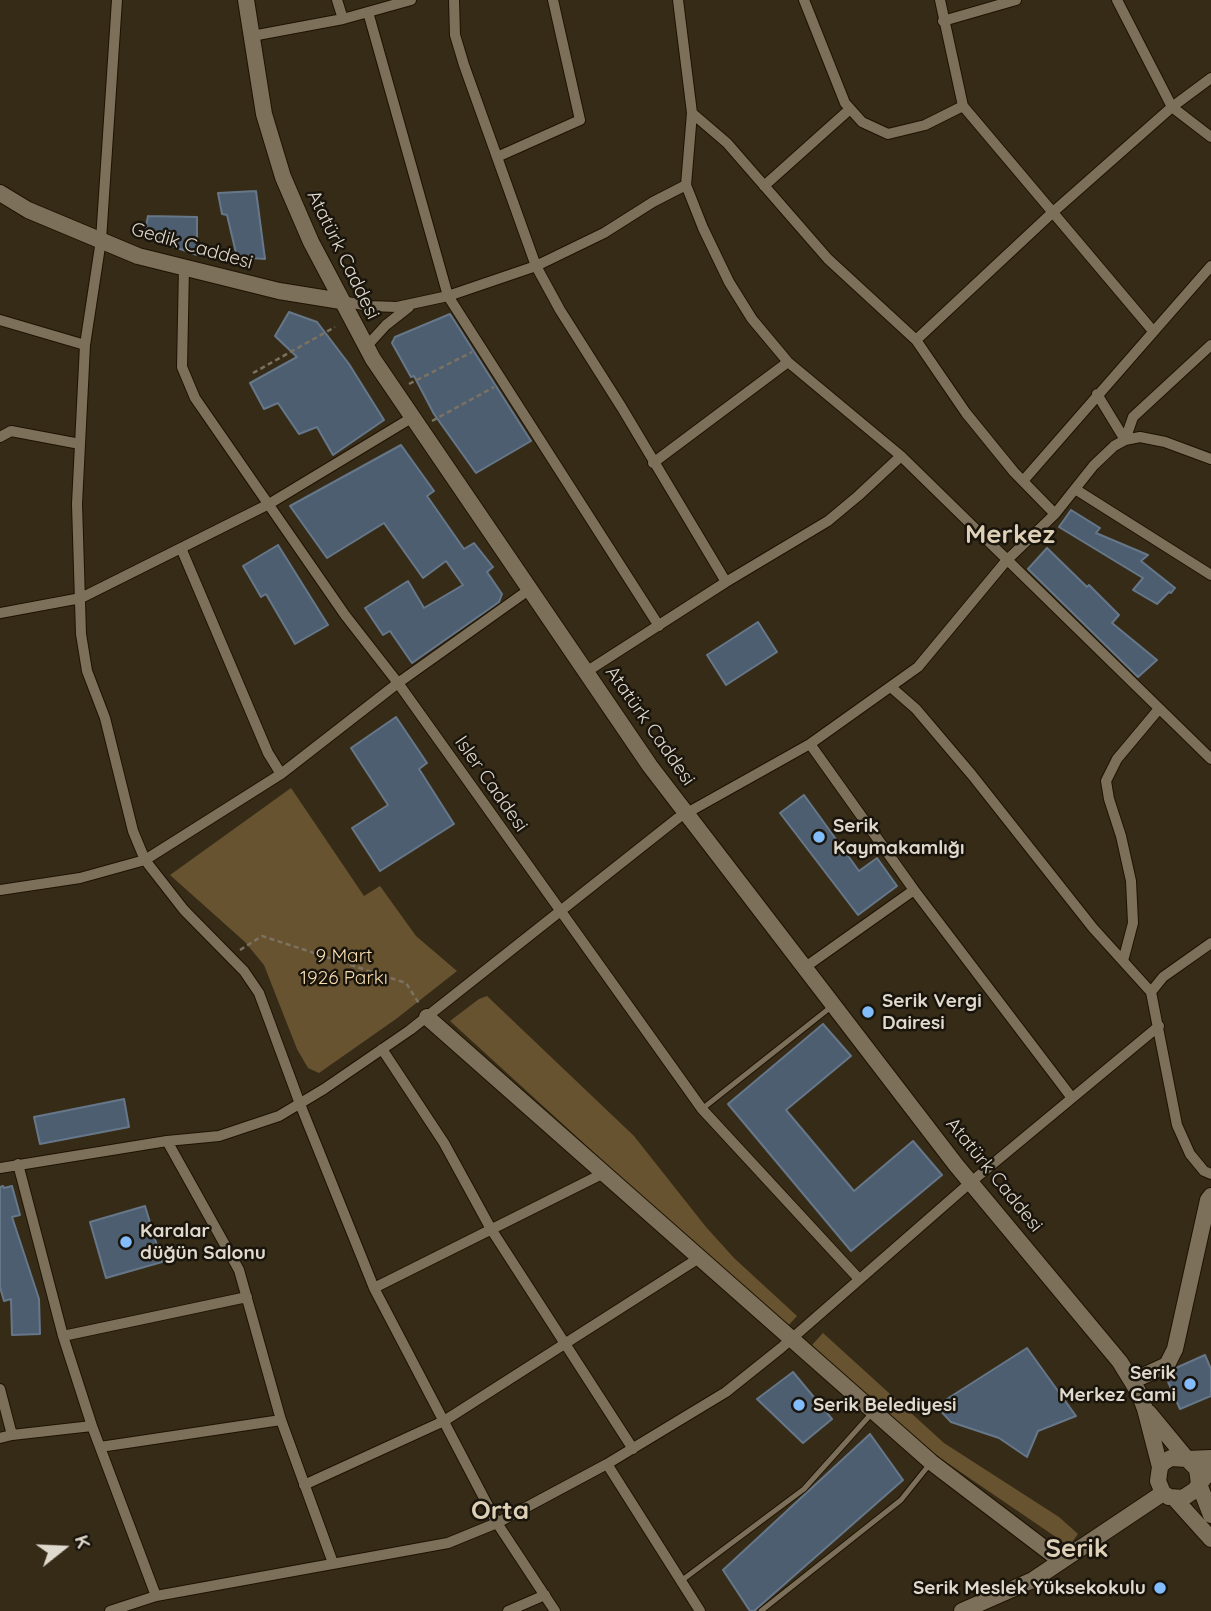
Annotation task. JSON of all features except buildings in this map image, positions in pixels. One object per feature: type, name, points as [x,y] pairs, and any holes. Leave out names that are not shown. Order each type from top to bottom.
[{"type":"main road","name":"Atatürk Caddesi","points":[[246,0],[264,114],[283,177],[305,230],[366,347],[586,672],[686,813],[971,1182],[1094,1330],[1132,1381],[1145,1409],[1160,1468]]},
{"type":"main road","name":"Gedik Caddesi","points":[[0,193],[27,210],[138,256],[279,292],[341,301]]},
{"type":"main road","points":[[427,1017],[931,1462],[1061,1561]]},
{"type":"main road","points":[[1132,1381],[1167,1365],[1175,1349],[1211,1196]]},
{"type":"main road","name":"Atatürk Caddesi","points":[[1145,1409],[1187,1459]]},
{"type":"main road","points":[[1211,1458],[1171,1458],[1160,1468],[1158,1481],[1211,1539]]},
{"type":"main road","points":[[1187,1459],[1198,1469],[1199,1483],[1211,1515]]},
{"type":"main road","points":[[962,1611],[1033,1580],[1169,1496],[1190,1496],[1211,1470]]},
{"type":"street","points":[[117,0],[101,240],[85,345],[77,504],[81,634],[87,671],[105,718],[133,831],[145,860],[184,910],[244,971],[259,993],[300,1104],[374,1288],[497,1523],[555,1611]]},
{"type":"street","points":[[337,0],[343,19]]},
{"type":"street","points":[[251,36],[343,19],[411,0]]},
{"type":"street","points":[[454,0],[456,35],[536,266],[726,582]]},
{"type":"street","points":[[497,158],[580,120],[553,0]]},
{"type":"street","points":[[678,0],[692,113],[686,185],[729,282],[752,319],[788,362],[901,456],[1211,759]]},
{"type":"street","points":[[804,0],[845,103],[862,122],[888,134],[925,125],[963,107]]},
{"type":"street","points":[[940,0],[963,107],[1153,331]]},
{"type":"street","points":[[943,21],[1016,0]]},
{"type":"street","points":[[1117,0],[1172,107],[1211,137]]},
{"type":"street","points":[[368,12],[448,296],[659,625]]},
{"type":"street","points":[[916,340],[1052,213],[1172,107],[1211,78]]},
{"type":"street","points":[[764,186],[850,109]]},
{"type":"street","points":[[692,113],[727,143],[828,259],[916,340],[966,413],[1023,481],[1055,514]]},
{"type":"street","points":[[341,301],[383,307],[411,305],[448,296],[536,266],[604,233],[686,185]]},
{"type":"street","points":[[1023,481],[1211,266]]},
{"type":"street","name":"Isler Caddesi","points":[[184,267],[181,368],[195,398],[345,615],[398,683],[702,1109],[859,1279]]},
{"type":"street","points":[[366,347],[386,325],[411,305]]},
{"type":"street","points":[[0,320],[85,345]]},
{"type":"street","points":[[0,1168],[167,1141],[219,1136],[279,1116],[382,1049],[427,1017],[686,813],[810,744],[918,667],[1006,561],[1055,514],[1094,465],[1125,440],[1133,418],[1209,349]]},
{"type":"street","points":[[653,463],[788,362]]},
{"type":"street","points":[[1097,394],[1125,440]]},
{"type":"street","points":[[0,613],[80,598],[269,505],[417,422]]},
{"type":"street","points":[[0,437],[11,431],[80,444]]},
{"type":"street","points":[[1125,440],[1140,438],[1165,442],[1211,459]]},
{"type":"street","points":[[586,672],[726,582],[828,521],[901,456]]},
{"type":"street","points":[[1075,489],[1211,575]]},
{"type":"street","points":[[181,548],[268,753],[281,774]]},
{"type":"street","points":[[0,890],[80,878],[145,860],[281,774],[398,683],[530,589]]},
{"type":"street","points":[[892,688],[924,718],[1093,928],[1151,992],[1177,1125],[1190,1154],[1204,1171],[1211,1174]]},
{"type":"street","points":[[1123,961],[1133,923],[1131,881],[1106,781],[1117,759],[1158,710]]},
{"type":"street","points":[[810,744],[914,890],[1072,1098]]},
{"type":"street","points":[[804,968],[914,890]]},
{"type":"street","points":[[1151,992],[1163,977],[1211,943]]},
{"type":"street","points":[[110,1611],[156,1596],[448,1544],[497,1523],[607,1464],[726,1392],[791,1340],[971,1182],[1159,1026]]},
{"type":"street","points":[[382,1049],[444,1143],[491,1229],[633,1449]]},
{"type":"street","points":[[167,1141],[239,1270],[281,1420],[333,1563]]},
{"type":"street","points":[[18,1164],[63,1336],[92,1426],[156,1596]]},
{"type":"street","points":[[374,1288],[604,1173]]},
{"type":"street","points":[[304,1485],[444,1421],[699,1258]]},
{"type":"street","points":[[63,1336],[247,1297]]},
{"type":"street","points":[[0,1389],[12,1435]]},
{"type":"street","points":[[100,1447],[281,1420]]},
{"type":"street","points":[[0,1438],[92,1426]]},
{"type":"street","points":[[607,1464],[700,1611]]},
{"type":"street","points":[[508,1611],[545,1595]]},
{"type":"lane","points":[[702,1109],[834,1005]]},
{"type":"lane","points":[[681,1581],[804,1489],[873,1412]]},
{"type":"lane","points":[[761,1611],[901,1500],[931,1462]]},
{"type":"path","points":[[253,373],[335,327]]},
{"type":"path","points":[[395,392],[481,348]]},
{"type":"path","points":[[417,422],[503,382]]},
{"type":"path","points":[[230,956],[262,936],[406,983],[427,1017]]},
{"type":"green space","name":"9 Mart 1926 Parkı","points":[[291,788],[364,896],[380,886],[416,936],[457,971],[396,1019],[319,1073],[308,1068],[297,1049],[264,965],[245,942],[170,875]]},
{"type":"green space","points":[[487,996],[634,1136],[734,1258],[797,1316],[786,1328],[450,1021]]},
{"type":"green space","points":[[823,1333],[944,1443],[1059,1517],[1078,1534],[1069,1546],[918,1443],[812,1345]]},
{"type":"place","name":"Serik Kaymakamlığı","points":[[819,837]]},
{"type":"place","name":"Serik Vergi Dairesi","points":[[868,1012]]},
{"type":"place","name":"Karalar düğün Salonu","points":[[126,1242]]},
{"type":"place","name":"Serik Merkez Cami","points":[[1190,1384]]},
{"type":"place","name":"Serik Belediyesi","points":[[799,1405]]},
{"type":"place","name":"Serik Meslek Yüksekokulu","points":[[1160,1588]]},
{"type":"district","name":"Merkez","points":[[1010,535]]},
{"type":"district","name":"Orta","points":[[500,1511]]},
{"type":"district","name":"Serik","points":[[1077,1549]]}]
